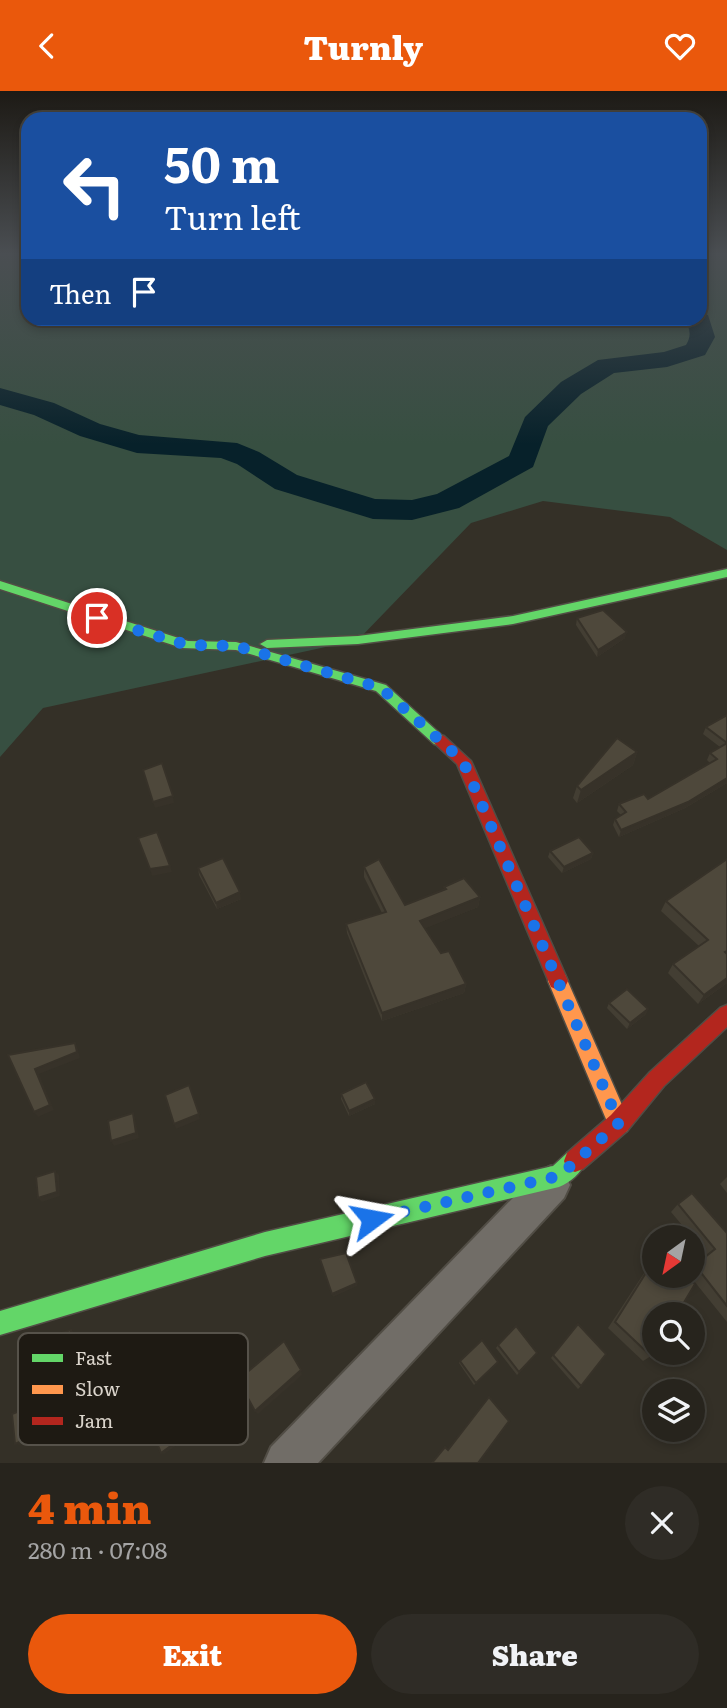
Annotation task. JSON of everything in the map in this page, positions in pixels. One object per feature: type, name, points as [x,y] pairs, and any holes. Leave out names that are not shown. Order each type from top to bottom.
[{"type":"street","points":[[0,585],[187,645],[236,646],[358,640],[513,620],[727,573]]},
{"type":"street","points":[[236,646],[381,688],[463,761],[619,1123]]},
{"type":"street","points":[[287,1463],[559,1176],[619,1123],[657,1079],[727,1014]]},
{"type":"street","points":[[0,1323],[265,1244],[559,1176]]},
{"type":"green space","points":[[0,316],[21,316],[21,326],[707,326],[707,316],[727,316],[727,550],[670,517],[543,501],[471,523],[358,640],[43,708],[0,757]]},
{"type":"building","points":[[603,610],[627,632],[598,650],[577,618]]},
{"type":"building","points":[[727,715],[727,743],[706,727]]},
{"type":"building","points":[[617,738],[637,752],[581,790],[577,786]]},
{"type":"building","points":[[727,743],[727,778],[688,802],[621,830],[615,819],[626,812],[619,804],[644,794],[648,799],[717,759],[710,753]]},
{"type":"building","points":[[162,763],[173,796],[153,802],[143,770]]},
{"type":"building","points":[[157,832],[170,866],[150,869],[138,838]]},
{"type":"building","points":[[579,837],[593,853],[564,867],[550,851]]},
{"type":"building","points":[[223,858],[240,892],[216,903],[198,868]]},
{"type":"building","points":[[379,859],[405,905],[446,889],[444,887],[464,878],[480,897],[420,921],[441,953],[449,951],[466,984],[382,1013],[346,924],[386,912],[364,867]]},
{"type":"building","points":[[727,859],[727,978],[704,995],[673,964],[708,940],[666,901]]},
{"type":"building","points":[[627,989],[648,1009],[630,1023],[609,1003]]},
{"type":"building","points":[[75,1043],[77,1052],[35,1069],[50,1105],[34,1112],[8,1055]]},
{"type":"building","points":[[366,1082],[375,1099],[349,1111],[341,1094]]},
{"type":"building","points":[[189,1085],[199,1114],[174,1124],[165,1095]]},
{"type":"building","points":[[133,1113],[136,1133],[111,1141],[108,1121]]},
{"type":"building","points":[[55,1171],[57,1192],[38,1198],[36,1177]]},
{"type":"building","points":[[692,1193],[727,1233],[727,1306],[705,1278],[705,1257],[715,1249],[705,1237],[705,1225],[695,1225],[678,1204]]},
{"type":"building","points":[[346,1253],[357,1283],[332,1294],[320,1259]]},
{"type":"building","points":[[642,1279],[642,1288],[693,1288],[684,1302],[642,1302],[642,1348],[615,1322]]},
{"type":"building","points":[[578,1324],[606,1354],[581,1386],[553,1355]]},
{"type":"building","points":[[516,1326],[537,1353],[519,1372],[498,1345]]},
{"type":"building","points":[[482,1340],[498,1362],[476,1383],[460,1361]]},
{"type":"building","points":[[284,1341],[301,1370],[255,1411],[248,1398],[248,1372]]},
{"type":"building","points":[[489,1397],[509,1421],[478,1463],[432,1463],[445,1447],[448,1450]]},
{"type":"building","points":[[18,1412],[18,1443],[15,1444],[12,1414]]},
{"type":"building","points":[[158,1445],[172,1445],[161,1453]]},
{"type":"waterway","points":[[0,396],[44,409],[90,430],[137,444],[226,449],[248,458],[286,482],[373,509],[412,510],[448,501],[522,461],[535,423],[571,388],[607,366],[667,359],[696,350],[703,337],[701,326]]},
{"type":"traffic: fast","points":[[267,644],[358,640],[513,620],[727,573]]},
{"type":"traffic: fast","points":[[0,585],[187,645],[236,646],[381,688],[439,740]]},
{"type":"traffic: fast","points":[[0,1323],[265,1244],[559,1176],[575,1161]]},
{"type":"traffic: slow","points":[[558,981],[619,1123]]},
{"type":"traffic: jam","points":[[439,740],[463,761],[558,981]]},
{"type":"traffic: jam","points":[[575,1161],[619,1123],[657,1079],[727,1014]]},
{"type":"route","points":[[97,618],[187,645],[236,646],[381,688],[463,761],[619,1123],[559,1176],[372,1219]]}]
